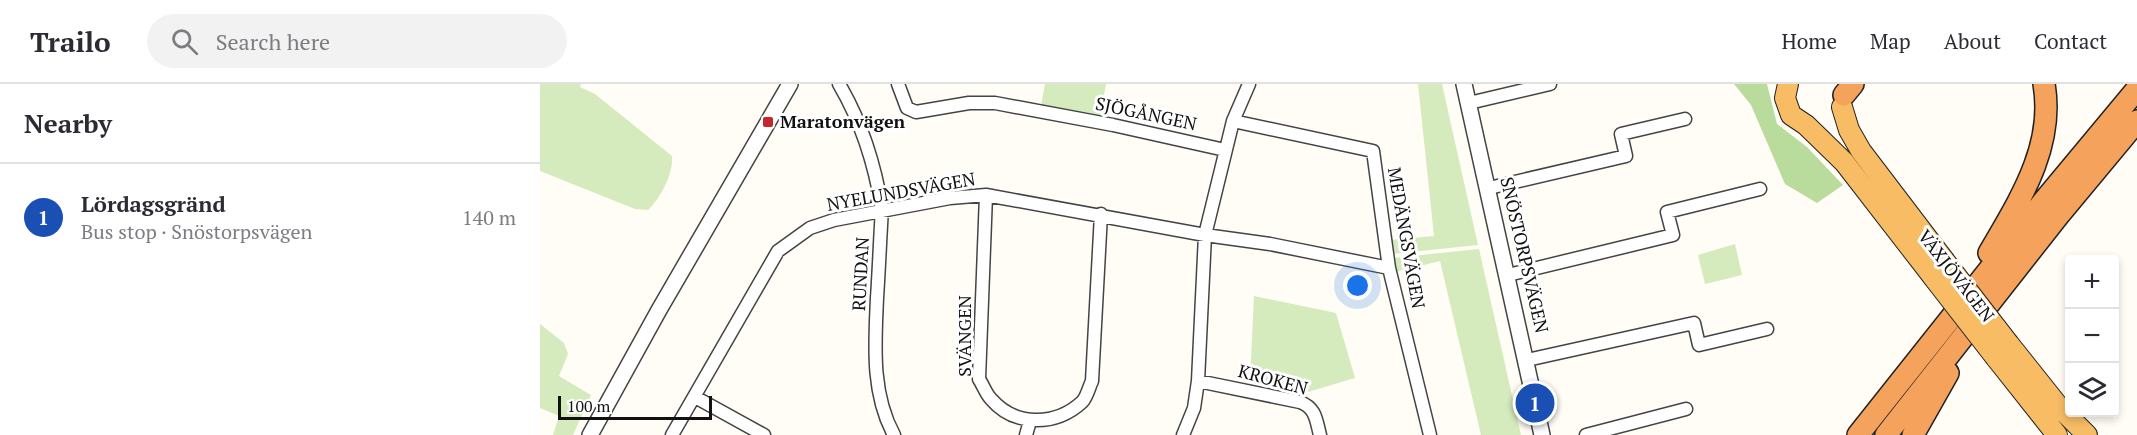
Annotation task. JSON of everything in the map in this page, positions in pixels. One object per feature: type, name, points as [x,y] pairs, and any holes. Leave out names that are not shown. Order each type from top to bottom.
[{"type":"highway","points":[[1954,315],[2027,184],[2042,147],[2046,112],[2043,84]]},
{"type":"highway","name":"VÄXJÖVÄGEN","points":[[1787,85],[1785,98],[1788,110],[1844,162],[1933,277],[2002,351],[2087,435]]},
{"type":"highway","points":[[1858,435],[2043,202],[2137,89]]},
{"type":"highway","name":"VÄXJÖVÄGEN","points":[[1806,125],[1817,126],[1828,123],[1837,116],[1845,92]]},
{"type":"highway","name":"VÄXJÖVÄGEN","points":[[1845,92],[1845,121],[1857,146],[1944,260],[2057,435]]},
{"type":"highway","points":[[1886,435],[2058,216],[2137,121]]},
{"type":"highway","points":[[1913,435],[1977,319]]},
{"type":"street","points":[[590,435],[659,310],[790,84]]},
{"type":"street","name":"RUNDAN","points":[[840,84],[866,139],[882,210],[875,348],[876,375],[881,404],[894,435]]},
{"type":"street","name":"SJÖGÅNGEN","points":[[898,84],[907,108],[916,112],[969,103],[994,103],[1113,125],[1225,150]]},
{"type":"street","points":[[1183,435],[1194,408],[1198,381],[1205,235],[1233,121],[1249,84]]},
{"type":"street","name":"SNÖSTORPSVÄGEN","points":[[1464,84],[1489,188],[1542,435]]},
{"type":"street","points":[[1469,103],[1550,84]]},
{"type":"street","points":[[1489,188],[1626,156],[1621,135],[1685,119]]},
{"type":"street","name":"MEDÄNGSVÄGEN","points":[[1233,121],[1373,151],[1389,268],[1430,435]]},
{"type":"street","points":[[1508,275],[1673,235],[1667,212],[1760,189]]},
{"type":"street","name":"NYELUNDSVÄGEN","points":[[672,435],[778,251],[810,228],[823,223],[950,198],[986,195],[1101,214],[1205,235],[1270,244],[1379,268],[1389,268]]},
{"type":"street","name":"SVÄNGEN","points":[[986,195],[980,379],[991,399],[1012,415],[1030,421]]},
{"type":"street","points":[[1026,435],[1030,421],[1052,420],[1083,401],[1092,381],[1101,214]]},
{"type":"street","points":[[1527,360],[1694,323],[1699,345],[1767,329]]},
{"type":"street","name":"KROKEN","points":[[1198,381],[1310,406],[1320,435]]},
{"type":"street","points":[[695,397],[764,435]]},
{"type":"street","points":[[1586,435],[1686,409]]},
{"type":"green space","points":[[540,84],[581,84],[580,87],[595,94],[672,156],[671,170],[665,185],[648,210],[635,209],[540,171]]},
{"type":"green space","points":[[1045,84],[1106,84],[1100,117],[1041,106]]},
{"type":"green space","points":[[1418,84],[1442,84],[1478,245],[1392,254],[1390,240],[1434,236]]},
{"type":"green space","points":[[1734,84],[1767,84],[1777,124],[1807,147],[1843,185],[1817,203],[1785,184],[1751,105]]},
{"type":"green space","points":[[1735,244],[1742,275],[1705,284],[1698,255]]},
{"type":"green space","points":[[1479,249],[1521,435],[1481,435],[1440,261],[1395,272],[1393,258]]},
{"type":"green space","points":[[1254,296],[1336,313],[1355,378],[1308,392],[1250,381]]},
{"type":"green space","points":[[540,324],[564,343],[568,354],[559,376],[591,395],[573,435],[553,435],[559,416],[540,408]]},
{"type":"place","name":"Maratonvägen","points":[[768,122]]},
{"type":"place","name":"Lördagsgränd","points":[[1535,403]]}]
